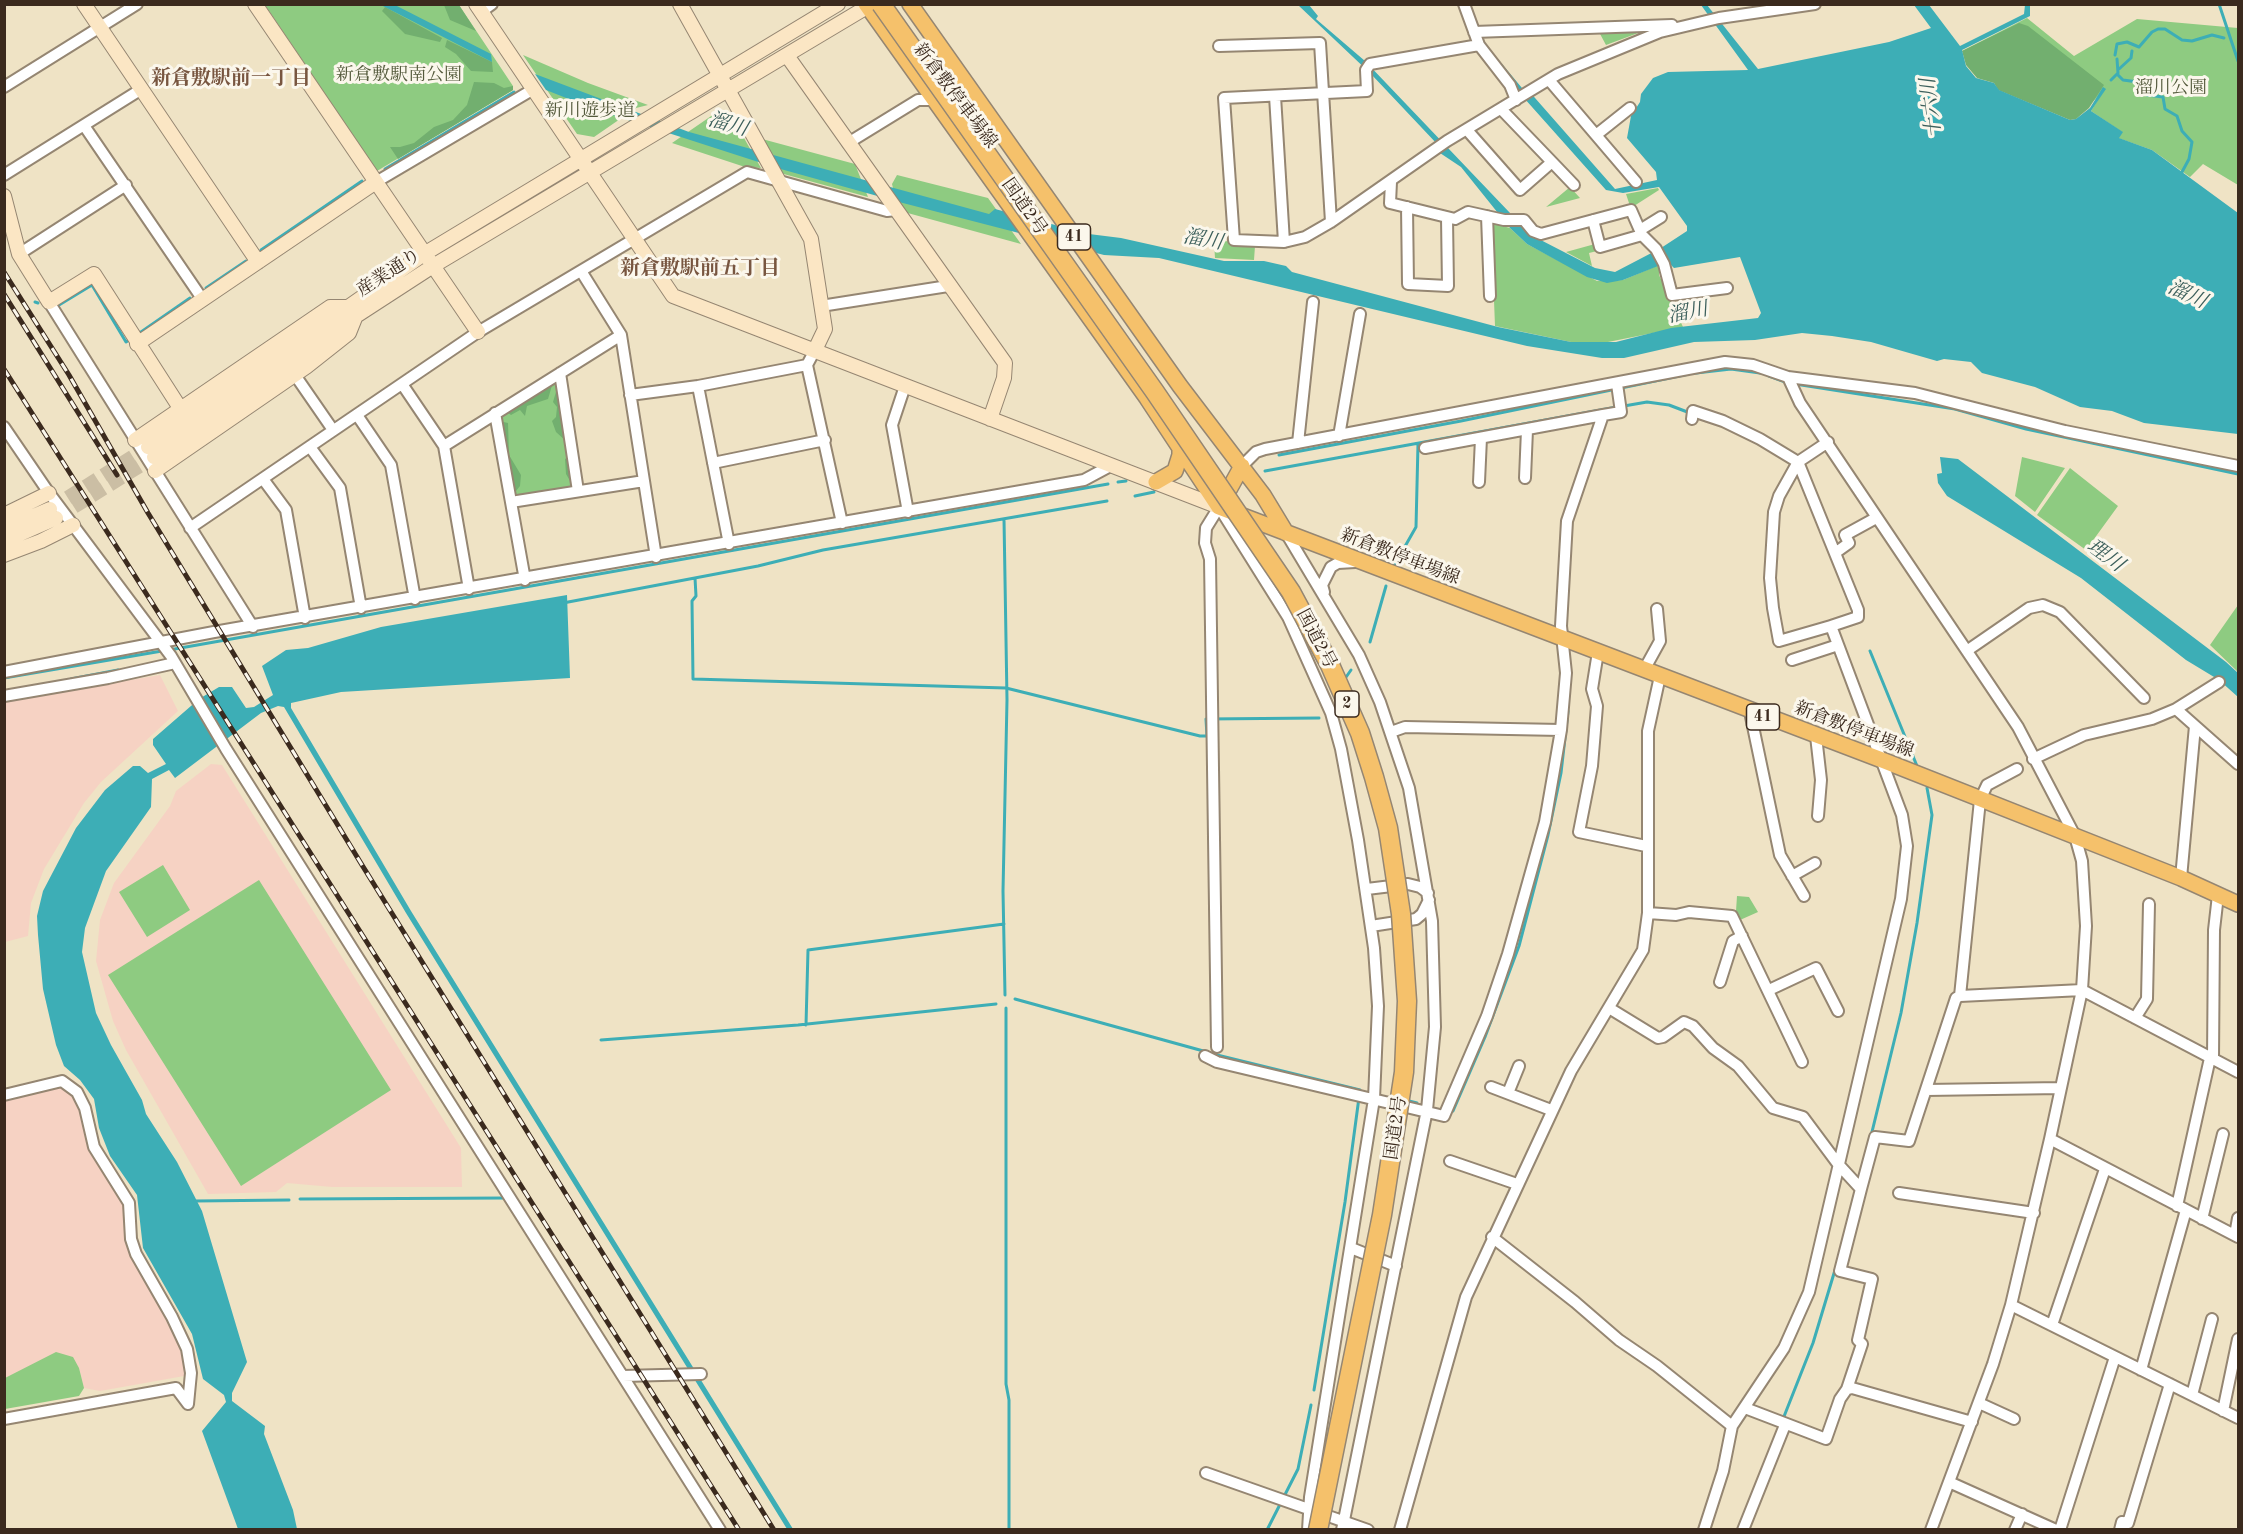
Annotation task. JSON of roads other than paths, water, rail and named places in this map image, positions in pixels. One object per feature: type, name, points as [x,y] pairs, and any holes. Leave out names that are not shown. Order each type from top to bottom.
[{"type":"highway","name":"国道2号","points":[[872,5],[1149,384],[1291,592],[1330,665],[1360,733],[1374,777],[1388,828],[1401,915],[1407,1001],[1404,1072],[1382,1215],[1318,1530]]},
{"type":"main road","name":"新倉敷停車場線","points":[[910,4],[1183,390],[1242,466],[1286,533]]},
{"type":"main road","name":"新倉敷停車場線","points":[[872,5],[932,100],[1013,209],[1155,409],[1219,507],[1750,712],[1882,760],[2181,878],[2238,904]]},
{"type":"main road","points":[[932,100],[974,96]]},
{"type":"main road","points":[[1013,209],[1042,192]]},
{"type":"main road","points":[[1155,409],[1183,390]]},
{"type":"main road","points":[[1156,482],[1174,471],[1180,455],[1179,444]]},
{"type":"main road","points":[[1219,507],[1242,466]]},
{"type":"street","points":[[84,4],[98,28],[258,262]]},
{"type":"street","points":[[4,87],[137,4]]},
{"type":"street","points":[[255,4],[478,332]]},
{"type":"street","points":[[680,4],[812,240],[825,329],[807,365],[842,523]]},
{"type":"street","points":[[720,76],[838,4]]},
{"type":"street","points":[[1464,4],[1479,45],[1510,84],[1516,100]]},
{"type":"street","points":[[1479,45],[1368,67],[1367,91],[1224,99],[1234,240],[1284,242],[1305,237],[1391,182],[1447,141],[1549,80],[1660,32],[1740,15],[1815,4]]},
{"type":"street","points":[[728,92],[872,5]]},
{"type":"street","points":[[483,7],[532,90],[673,296],[1219,507],[1288,617],[1321,688],[1341,749],[1366,889],[1378,1006],[1364,1096],[1351,1248],[1308,1530]]},
{"type":"street","points":[[1474,32],[1688,26]]},
{"type":"street","points":[[1219,46],[1320,43],[1331,222]]},
{"type":"street","points":[[788,57],[948,286],[1005,363],[1004,378],[990,419]]},
{"type":"street","name":"産業通り","points":[[151,452],[353,312],[424,254],[720,76]]},
{"type":"street","points":[[1549,80],[1636,182]]},
{"type":"street","points":[[4,175],[85,127],[141,90]]},
{"type":"street","points":[[137,344],[376,182],[532,90]]},
{"type":"street","name":"産業通り","points":[[353,312],[728,92]]},
{"type":"street","points":[[1275,96],[1284,242]]},
{"type":"street","points":[[848,143],[918,100],[932,100]]},
{"type":"street","points":[[1596,135],[1618,124],[1630,108]]},
{"type":"street","points":[[1502,110],[1574,185]]},
{"type":"street","points":[[85,127],[203,300]]},
{"type":"street","points":[[1467,130],[1520,190],[1552,162]]},
{"type":"street","points":[[190,528],[478,332],[747,172],[775,175],[887,211],[896,210]]},
{"type":"street","points":[[1391,182],[1390,203],[1447,218],[1455,219],[1468,212],[1504,220],[1524,220],[1533,231],[1541,234],[1631,210],[1641,232],[1656,249],[1664,264],[1672,295],[1727,288]]},
{"type":"street","points":[[19,254],[126,185]]},
{"type":"street","points":[[4,196],[19,254],[253,627]]},
{"type":"street","points":[[1407,207],[1408,284],[1448,286],[1447,218]]},
{"type":"street","points":[[1487,216],[1490,297]]},
{"type":"street","points":[[1593,220],[1600,247],[1641,232],[1661,217]]},
{"type":"street","points":[[581,271],[621,335],[656,557]]},
{"type":"street","points":[[49,302],[94,274],[180,408]]},
{"type":"street","points":[[821,306],[948,286]]},
{"type":"street","points":[[1298,443],[1313,302]]},
{"type":"street","points":[[135,440],[330,307],[353,312],[349,333],[295,375],[155,471]]},
{"type":"street","points":[[1339,436],[1360,314]]},
{"type":"street","points":[[444,446],[621,335]]},
{"type":"street","points":[[1242,466],[1256,452],[1339,436],[1618,395],[1725,362],[1752,365],[1788,377],[1915,393],[2066,430],[2238,466]]},
{"type":"street","points":[[630,395],[698,386],[807,365]]},
{"type":"street","points":[[560,373],[578,491]]},
{"type":"street","points":[[295,375],[333,430]]},
{"type":"street","points":[[1788,377],[1876,518],[1968,650],[2018,727],[2075,836],[2082,861],[2085,890],[2082,990],[2034,1213],[2011,1305],[1979,1403],[1931,1530]]},
{"type":"street","points":[[402,384],[444,446],[469,590]]},
{"type":"street","points":[[698,386],[729,544]]},
{"type":"street","points":[[904,387],[892,425],[908,512]]},
{"type":"street","points":[[1425,448],[1621,412],[1618,395]]},
{"type":"street","points":[[495,413],[525,580]]},
{"type":"street","points":[[357,415],[391,465],[415,599]]},
{"type":"street","points":[[1205,1056],[1217,1062],[1427,1110],[1444,1116],[1487,1016],[1508,954],[1545,822],[1561,730],[1566,673],[1562,638],[1562,591],[1567,521],[1606,415]]},
{"type":"street","points":[[1692,416],[1723,421],[1760,439],[1796,465],[1858,610],[1858,617],[1779,641],[1770,578],[1774,512],[1796,465],[1828,442]]},
{"type":"street","points":[[4,427],[49,493],[173,659],[223,744],[720,1530]]},
{"type":"street","points":[[1525,478],[1527,430]]},
{"type":"street","points":[[1479,482],[1481,438]]},
{"type":"street","points":[[713,463],[825,440]]},
{"type":"street","points":[[310,447],[340,488],[362,608]]},
{"type":"street","points":[[4,672],[1084,480],[1112,465]]},
{"type":"street","points":[[263,479],[286,510],[305,618]]},
{"type":"street","points":[[511,502],[644,481]]},
{"type":"street","points":[[4,515],[49,493]]},
{"type":"street","points":[[1217,1047],[1210,559],[1205,543],[1206,528],[1219,507]]},
{"type":"street","points":[[4,529],[53,514],[4,541]]},
{"type":"street","points":[[1835,553],[1850,543],[1845,535],[1876,518]]},
{"type":"street","points":[[4,555],[41,541],[73,525]]},
{"type":"street","points":[[1286,533],[1324,592],[1359,655],[1391,732],[1411,799],[1429,896],[1435,1027],[1427,1110],[1343,1526]]},
{"type":"street","points":[[1324,592],[1322,585],[1331,567],[1338,563],[1358,562]]},
{"type":"street","points":[[1968,650],[2029,608],[2043,605],[2060,612],[2144,698]]},
{"type":"street","points":[[1644,670],[1660,641],[1657,609]]},
{"type":"street","points":[[1704,1530],[1723,1471],[1732,1426],[1784,1348],[1802,1311],[1893,935],[1905,867],[1905,830],[1882,760],[1831,626]]},
{"type":"street","points":[[1792,660],[1838,645]]},
{"type":"street","points":[[1598,652],[1592,688],[1597,706],[1592,766],[1579,832],[1646,846]]},
{"type":"street","points":[[4,696],[108,678],[173,659]]},
{"type":"street","points":[[1400,1530],[1466,1297],[1570,1071],[1643,950],[1648,913],[1646,846],[1648,731],[1660,676]]},
{"type":"street","points":[[2033,759],[2084,735],[2152,719],[2176,709],[2219,682]]},
{"type":"street","points":[[2176,709],[2238,764]]},
{"type":"street","points":[[1750,712],[1780,855],[1804,896]]},
{"type":"street","points":[[2181,878],[2195,726]]},
{"type":"street","points":[[1391,732],[1405,727],[1561,730]]},
{"type":"street","points":[[1816,736],[1821,780],[1818,816]]},
{"type":"street","points":[[1960,996],[1980,800],[1987,785],[2016,769]]},
{"type":"street","points":[[1792,876],[1815,863]]},
{"type":"street","points":[[1366,889],[1408,884],[1420,887],[1429,896]]},
{"type":"street","points":[[2141,1370],[2182,1208],[2211,1058],[2214,930],[2218,895]]},
{"type":"street","points":[[1371,926],[1416,919],[1422,914],[1429,896]]},
{"type":"street","points":[[2135,1018],[2147,999],[2149,904]]},
{"type":"street","points":[[1648,913],[1676,915],[1689,912],[1732,916],[1802,1062]]},
{"type":"street","points":[[1720,982],[1734,941],[1742,936]]},
{"type":"street","points":[[1769,990],[1816,968],[1838,1011]]},
{"type":"street","points":[[1745,1408],[1826,1439],[1840,1399],[1847,1389],[1862,1344],[1858,1340],[1872,1279],[1840,1271],[1859,1188],[1875,1137],[1909,1141],[1956,998],[2082,990],[2238,1072]]},
{"type":"street","points":[[1609,1008],[1658,1038],[1684,1022],[1693,1026],[1719,1053],[1738,1066],[1773,1108],[1803,1117],[1859,1188]]},
{"type":"street","points":[[1508,1093],[1519,1066]]},
{"type":"street","points":[[4,1095],[62,1081],[77,1092],[84,1108],[94,1147],[129,1203],[131,1239],[136,1254],[172,1317],[187,1349],[191,1373],[188,1404],[176,1388],[4,1419]]},
{"type":"street","points":[[1491,1087],[1551,1110]]},
{"type":"street","points":[[1926,1090],[2061,1088]]},
{"type":"street","points":[[2202,1219],[2223,1134]]},
{"type":"street","points":[[2050,1139],[2237,1236],[2238,1218]]},
{"type":"street","points":[[1449,1161],[1517,1184]]},
{"type":"street","points":[[2052,1324],[2105,1169]]},
{"type":"street","points":[[1899,1193],[2034,1213]]},
{"type":"street","points":[[1492,1238],[1575,1302],[1619,1340],[1657,1366],[1732,1426]]},
{"type":"street","points":[[1351,1248],[1396,1266]]},
{"type":"street","points":[[2011,1305],[2238,1418]]},
{"type":"street","points":[[2192,1395],[2212,1319]]},
{"type":"street","points":[[2223,1411],[2238,1339]]},
{"type":"street","points":[[2060,1530],[2115,1357]]},
{"type":"street","points":[[623,1376],[696,1374]]},
{"type":"street","points":[[2120,1530],[2122,1522],[2128,1523],[2170,1384]]},
{"type":"street","points":[[1847,1389],[1852,1388],[1972,1422]]},
{"type":"street","points":[[1979,1403],[2014,1419]]},
{"type":"street","points":[[1743,1530],[1785,1425]]},
{"type":"street","points":[[1206,1473],[1310,1509],[1343,1526],[1368,1530]]},
{"type":"street","points":[[1949,1482],[2056,1530]]},
{"type":"street","points":[[2015,1530],[2022,1514]]},
{"type":"water","points":[[381,5],[395,5],[491,54],[492,62]]},
{"type":"water","points":[[1298,5],[1309,5],[1318,16],[1316,19],[1365,61],[1531,235],[1595,268],[1615,272],[1661,248],[1687,231],[1687,226],[1659,187],[1623,193],[1606,190],[1524,98],[1485,47],[1487,46],[1522,88],[1528,90],[1615,189],[1657,180],[1656,172],[1627,138],[1631,116],[1640,102],[1641,94],[1653,78],[1668,72],[1748,70],[1701,5],[1707,5],[1758,69],[1889,42],[1931,28],[1914,5],[1929,5],[1960,46],[2024,14],[2025,5],[2030,5],[2030,16],[1962,50],[1966,66],[1976,78],[1994,83],[1999,90],[2070,120],[2076,119],[2090,108],[2103,87],[2106,89],[2091,111],[2123,132],[2119,138],[2152,150],[2238,213],[2238,434],[2144,423],[2112,411],[2080,407],[2035,387],[1982,373],[1971,362],[1944,359],[1937,361],[1871,342],[1832,336],[1802,333],[1755,340],[1694,342],[1624,358],[1602,358],[1527,346],[1159,258],[1104,255],[899,202],[777,168],[594,109],[546,90],[535,74],[689,132],[989,214],[995,209],[1089,234],[1121,238],[1224,261],[1264,261],[1286,266],[1292,272],[1498,327],[1571,342],[1616,342],[1671,328],[1758,318],[1761,313],[1740,257],[1674,268],[1668,262],[1623,280],[1607,283],[1587,277],[1527,244],[1510,228],[1461,167],[1437,151],[1438,145],[1371,74]]},
{"type":"water","points":[[1940,457],[1958,459],[2226,662],[2238,673],[2238,697],[2219,680],[2186,660],[2081,578],[1947,496],[1938,483],[1937,474],[1942,473]]},
{"type":"water","points":[[567,595],[570,678],[341,692],[291,703],[291,708],[411,911],[793,1529],[787,1529],[406,913],[284,707],[278,706],[261,713],[175,778],[169,770],[152,779],[151,807],[106,871],[85,928],[82,952],[96,1013],[142,1100],[146,1114],[177,1162],[202,1211],[247,1362],[232,1393],[232,1401],[265,1426],[264,1434],[293,1510],[297,1529],[238,1529],[202,1431],[226,1402],[224,1395],[203,1379],[192,1334],[143,1248],[137,1195],[110,1156],[99,1128],[94,1099],[80,1080],[64,1066],[56,1045],[43,989],[38,935],[37,916],[43,891],[76,828],[105,790],[133,766],[140,766],[148,773],[166,764],[153,745],[153,739],[199,699],[219,687],[232,687],[246,708],[254,707],[273,695],[262,666],[286,650],[308,648],[381,627]]},
{"type":"waterway","points":[[2219,4],[2238,61]]},
{"type":"waterway","points":[[2115,55],[2117,44],[2127,42],[2139,47],[2152,32],[2158,29],[2165,29],[2182,40],[2192,41],[2212,35],[2224,38]]},
{"type":"waterway","points":[[2119,69],[2131,58],[2132,51]]},
{"type":"waterway","points":[[2111,80],[2118,73],[2117,59]]},
{"type":"waterway","points":[[2118,75],[2123,80],[2138,82],[2147,95],[2163,97],[2165,109],[2177,116],[2182,131],[2192,142],[2189,159],[2182,172]]},
{"type":"waterway","points":[[385,169],[514,92]]},
{"type":"waterway","points":[[261,250],[362,181]]},
{"type":"waterway","points":[[206,288],[246,261]]},
{"type":"waterway","points":[[59,305],[92,285],[126,342],[129,340]]},
{"type":"waterway","points":[[141,332],[190,298]]},
{"type":"waterway","points":[[1696,373],[1731,369],[1760,373]]},
{"type":"waterway","points":[[1279,455],[1461,421],[1689,374]]},
{"type":"waterway","points":[[1769,376],[1788,383]]},
{"type":"waterway","points":[[1795,384],[1955,409],[2026,429],[2238,474]]},
{"type":"waterway","points":[[1624,406],[1647,402],[1669,405],[1690,413]]},
{"type":"waterway","points":[[1265,471],[1617,407]]},
{"type":"waterway","points":[[1753,441],[1766,448]]},
{"type":"waterway","points":[[1395,564],[1416,527],[1418,444]]},
{"type":"waterway","points":[[1118,482],[1126,481]]},
{"type":"waterway","points":[[169,650],[1108,484]]},
{"type":"waterway","points":[[1135,496],[1154,492]]},
{"type":"waterway","points":[[563,603],[758,566],[823,550],[1107,501]]},
{"type":"waterway","points":[[1004,519],[1007,700],[1003,891],[1005,995]]},
{"type":"waterway","points":[[695,578],[696,596],[692,601],[693,679],[1006,688],[1200,736],[1207,736],[1206,719],[1319,718]]},
{"type":"waterway","points":[[1370,642],[1386,586]]},
{"type":"waterway","points":[[4,678],[162,651]]},
{"type":"waterway","points":[[1870,651],[1917,766]]},
{"type":"waterway","points":[[71,679],[118,670]]},
{"type":"waterway","points":[[1344,680],[1351,670]]},
{"type":"waterway","points":[[1450,1110],[1453,1111],[1485,1037],[1519,946],[1548,835],[1561,773],[1568,711]]},
{"type":"waterway","points":[[1871,1136],[1901,1013],[1917,923],[1932,815],[1927,788]]},
{"type":"waterway","points":[[806,1025],[808,950],[1004,924]]},
{"type":"waterway","points":[[1015,999],[1207,1052]]},
{"type":"waterway","points":[[601,1040],[798,1025],[996,1004]]},
{"type":"waterway","points":[[1006,1008],[1006,1384],[1009,1400],[1009,1530]]},
{"type":"waterway","points":[[1213,1054],[1360,1090],[1345,1202],[1314,1390]]},
{"type":"waterway","points":[[1405,1100],[1417,1103]]},
{"type":"waterway","points":[[300,1199],[506,1198]]},
{"type":"waterway","points":[[195,1201],[289,1200]]},
{"type":"waterway","points":[[1783,1419],[1813,1343],[1835,1270]]},
{"type":"waterway","points":[[1267,1530],[1298,1469],[1311,1405]]},
{"type":"tunnel","points":[[50,509],[148,447]]},
{"type":"tunnel","points":[[56,518],[154,457]]},
{"type":"railway","points":[[4,272],[69,375],[148,513],[362,865],[774,1530]]},
{"type":"railway","points":[[4,294],[117,475]]},
{"type":"railway","points":[[4,369],[739,1530]]},
{"type":"district","name":"新倉敷駅前一丁目","points":[[231,79]]},
{"type":"district","name":"新倉敷駅前五丁目","points":[[700,269]]},
{"type":"park label","name":"新倉敷駅南公園","points":[[399,75]]},
{"type":"park label","name":"溜川公園","points":[[2171,88]]},
{"type":"park label","name":"新川遊歩道","points":[[590,111]]},
{"type":"water label","name":"十六川","points":[[1932,108]]},
{"type":"water label","name":"溜川","points":[[728,125]]},
{"type":"water label","name":"溜川","points":[[1203,240]]},
{"type":"water label","name":"溜川","points":[[2187,295]]},
{"type":"water label","name":"溜川","points":[[1688,313]]},
{"type":"water label","name":"理川","points":[[2105,556]]}]
